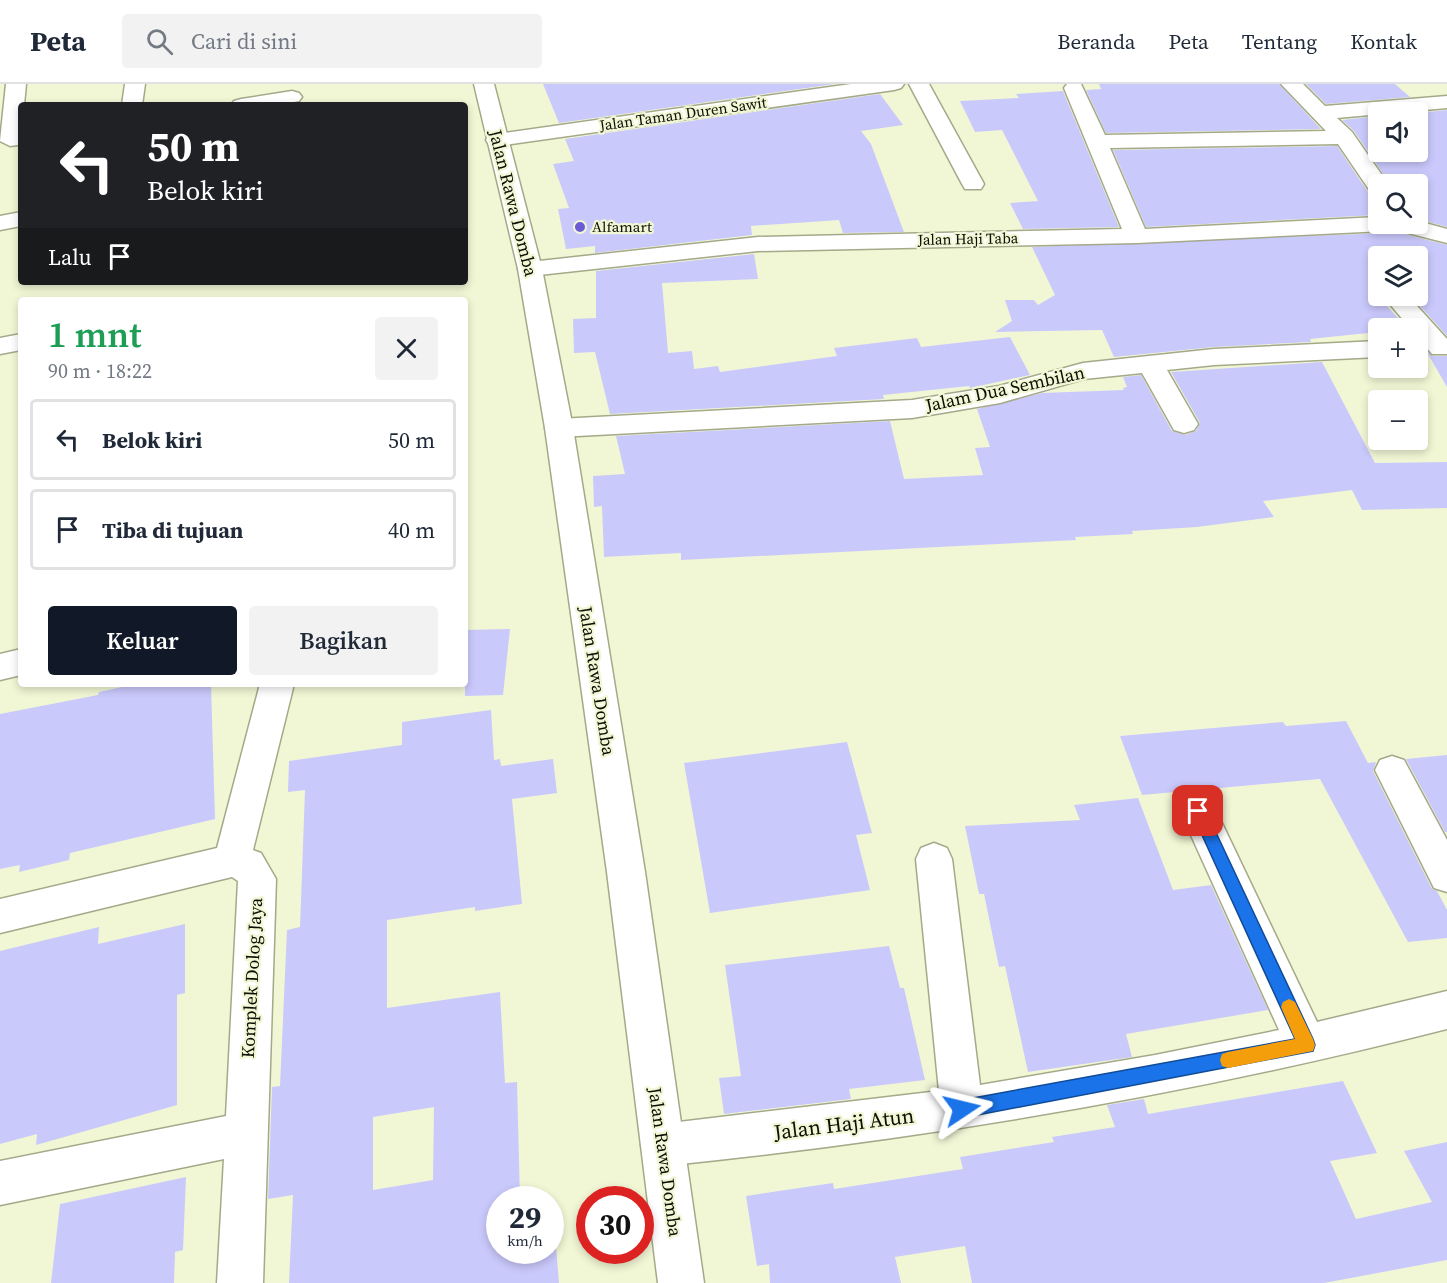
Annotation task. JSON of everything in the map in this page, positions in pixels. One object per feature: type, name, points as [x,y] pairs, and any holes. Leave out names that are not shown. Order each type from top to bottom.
[{"type":"street","points":[[10,140],[16,84]]},
{"type":"street","points":[[132,102],[135,84]]},
{"type":"street","name":"Jalan Rawa Domba","points":[[484,84],[530,269],[559,428],[624,860],[681,1283]]},
{"type":"street","name":"Jalan Taman Duren Sawit","points":[[497,140],[894,84]]},
{"type":"street","points":[[919,84],[973,184]]},
{"type":"street","points":[[1291,84],[1344,137],[1370,174]]},
{"type":"street","points":[[1074,88],[1099,142],[1137,236]]},
{"type":"street","points":[[256,102],[292,95]]},
{"type":"street","points":[[1322,114],[1447,102]]},
{"type":"street","points":[[1099,142],[1344,137]]},
{"type":"street","points":[[0,223],[18,220]]},
{"type":"street","name":"Jalan Haji Taba","points":[[530,269],[758,244],[1137,236],[1368,225]]},
{"type":"street","name":"Jalan Haji Taba","points":[[1428,231],[1447,236]]},
{"type":"street","points":[[1403,306],[1435,348]]},
{"type":"street","points":[[0,346],[18,343]]},
{"type":"street","name":"Jalam Dua Sembilan","points":[[559,428],[912,409],[1000,394],[1083,371],[1214,357],[1368,349]]},
{"type":"street","points":[[1150,363],[1184,424]]},
{"type":"street","points":[[0,667],[18,663]]},
{"type":"street","points":[[0,916],[232,861],[277,687]]},
{"type":"street","points":[[1392,770],[1447,876]]},
{"type":"street","points":[[1198,811],[1307,1045]]},
{"type":"street","points":[[934,859],[962,1109]]},
{"type":"street","name":"Komplek Dolog Jaya","points":[[232,861],[248,864],[256,879],[240,1283]]},
{"type":"street","name":"Jalan Haji Atun","points":[[662,1145],[824,1128],[962,1109],[1307,1045],[1447,1010]]},
{"type":"street","points":[[0,1183],[245,1133]]},
{"type":"building","points":[[543,84],[835,84],[559,123]]},
{"type":"building","points":[[1099,84],[1279,84],[1321,129],[1106,133],[1086,90],[1101,89]]},
{"type":"building","points":[[1306,84],[1395,84],[1410,97],[1326,104]]},
{"type":"building","points":[[1063,91],[1119,227],[1023,229],[1010,203],[1038,201],[1002,130],[975,132],[960,101],[1019,98],[1016,94]]},
{"type":"building","points":[[880,94],[903,125],[861,131],[871,144],[904,232],[843,233],[839,220],[751,226],[752,235],[595,253],[595,246],[566,249],[558,209],[569,208],[553,164],[574,161],[565,139]]},
{"type":"building","points":[[1447,110],[1447,227],[1428,222],[1428,174],[1383,174],[1375,162],[1428,162],[1428,112]]},
{"type":"building","points":[[1368,117],[1368,152],[1354,131],[1342,120]]},
{"type":"building","points":[[1337,146],[1368,192],[1368,216],[1146,227],[1113,150]]},
{"type":"building","points":[[1404,234],[1447,245],[1447,336],[1420,306],[1428,306],[1428,246],[1368,246],[1368,306],[1387,306],[1398,318],[1368,318],[1368,333],[1310,339],[1311,342],[1214,347],[1114,357],[1102,330],[995,332],[1012,321],[1005,300],[1034,300],[1038,305],[1055,295],[1032,247]]},
{"type":"building","points":[[754,254],[758,279],[662,283],[668,353],[692,351],[694,369],[718,366],[720,372],[837,356],[834,348],[917,338],[921,347],[1010,337],[1030,375],[970,388],[969,386],[883,395],[884,399],[610,414],[595,352],[574,353],[573,319],[596,318],[596,271]]},
{"type":"building","points":[[1428,352],[1432,356],[1447,356],[1447,387]]},
{"type":"building","points":[[1322,362],[1375,463],[1447,462],[1447,508],[1362,510],[1352,490],[1263,501],[1274,517],[1197,527],[1132,531],[1133,534],[1075,537],[1076,540],[681,560],[681,553],[604,557],[602,506],[594,507],[593,476],[625,474],[616,436],[890,421],[904,479],[983,475],[975,448],[990,447],[977,409],[1042,393],[1124,390],[1123,388],[1127,387],[1123,377],[1141,375],[1172,431],[1185,435],[1196,431],[1200,423],[1171,372]]},
{"type":"building","points":[[510,629],[503,695],[465,696],[465,687],[468,687],[468,630]]},
{"type":"building","points":[[122,687],[211,687],[215,819],[70,853],[69,860],[19,872],[20,865],[0,869],[0,714],[98,695],[99,692]]},
{"type":"building","points":[[491,710],[494,760],[500,759],[501,766],[553,759],[557,793],[512,799],[522,904],[475,911],[475,907],[387,920],[387,1008],[500,992],[505,1083],[517,1082],[520,1186],[486,1186],[486,1264],[557,1264],[559,1283],[289,1283],[293,1195],[268,1199],[272,1087],[280,1086],[287,930],[300,927],[305,790],[288,792],[289,761],[402,745],[402,722]],"holes":[[[434,1107],[433,1180],[373,1190],[373,1117]]]},
{"type":"building","points":[[1346,721],[1368,763],[1376,762],[1373,771],[1432,889],[1437,891],[1447,910],[1447,938],[1408,942],[1320,779],[1142,795],[1120,736],[1283,722],[1286,726]]},
{"type":"building","points":[[847,742],[872,833],[856,835],[870,890],[710,913],[684,763]]},
{"type":"building","points":[[1447,755],[1447,832],[1445,832],[1406,759]]},
{"type":"building","points":[[1138,798],[1173,890],[1211,885],[1268,1010],[1126,1034],[1132,1057],[1028,1072],[1005,966],[999,967],[984,894],[979,894],[965,826],[1080,820],[1074,805]]},
{"type":"building","points":[[185,924],[185,993],[177,995],[177,1105],[36,1145],[37,1134],[0,1144],[0,951],[99,927],[98,944]]},
{"type":"building","points":[[889,946],[900,988],[904,988],[925,1080],[849,1089],[851,1099],[724,1114],[719,1078],[741,1076],[725,965]]},
{"type":"building","points":[[1343,1081],[1377,1153],[1330,1161],[1356,1219],[1432,1202],[1404,1151],[1447,1142],[1447,1260],[1324,1283],[972,1283],[965,1246],[895,1257],[901,1283],[770,1283],[769,1264],[757,1266],[746,1196],[833,1183],[834,1189],[963,1169],[960,1157],[1054,1142],[1052,1137],[1115,1127],[1107,1105],[1144,1099],[1148,1114]]},
{"type":"building","points":[[186,1177],[183,1250],[175,1252],[174,1283],[51,1283],[60,1204]]},
{"type":"slow traffic","points":[[1228,1060],[1307,1045],[1289,1007]]},
{"type":"place","name":"Alfamart","points":[[580,227]]},
{"type":"route","points":[[962,1109],[1307,1045],[1198,811]]}]
